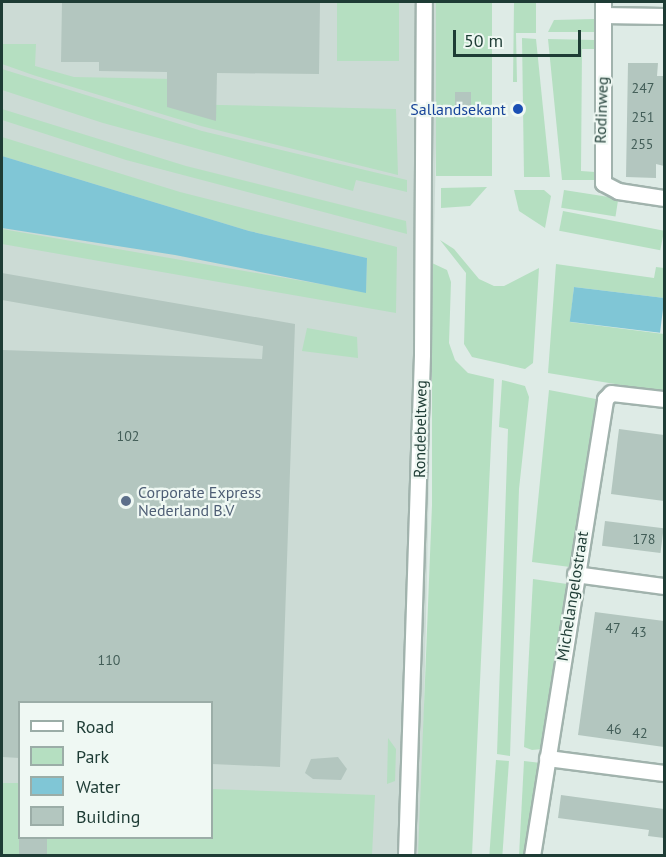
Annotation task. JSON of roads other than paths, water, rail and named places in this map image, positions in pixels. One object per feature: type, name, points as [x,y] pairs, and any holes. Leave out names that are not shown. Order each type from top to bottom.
[{"type":"street","name":"Rondebeltweg","points":[[406,855],[422,378],[424,2]]},
{"type":"street","points":[[603,8],[664,16]]},
{"type":"street","name":"Rodinweg","points":[[603,8],[603,183],[618,191],[664,198]]},
{"type":"street","name":"Michelangelostraat","points":[[532,855],[575,574],[605,399],[611,393],[664,399]]},
{"type":"street","points":[[575,574],[664,586]]},
{"type":"street","points":[[547,758],[664,773]]},
{"type":"water","points":[[2,156],[249,231],[367,258],[366,293],[175,255],[2,228]]},
{"type":"water","points":[[574,287],[664,298],[660,333],[570,322]]},
{"type":"place","name":"Sallandsekant","points":[[518,109]]},
{"type":"place","name":"Corporate Express Nederland B.V","points":[[126,501]]}]
